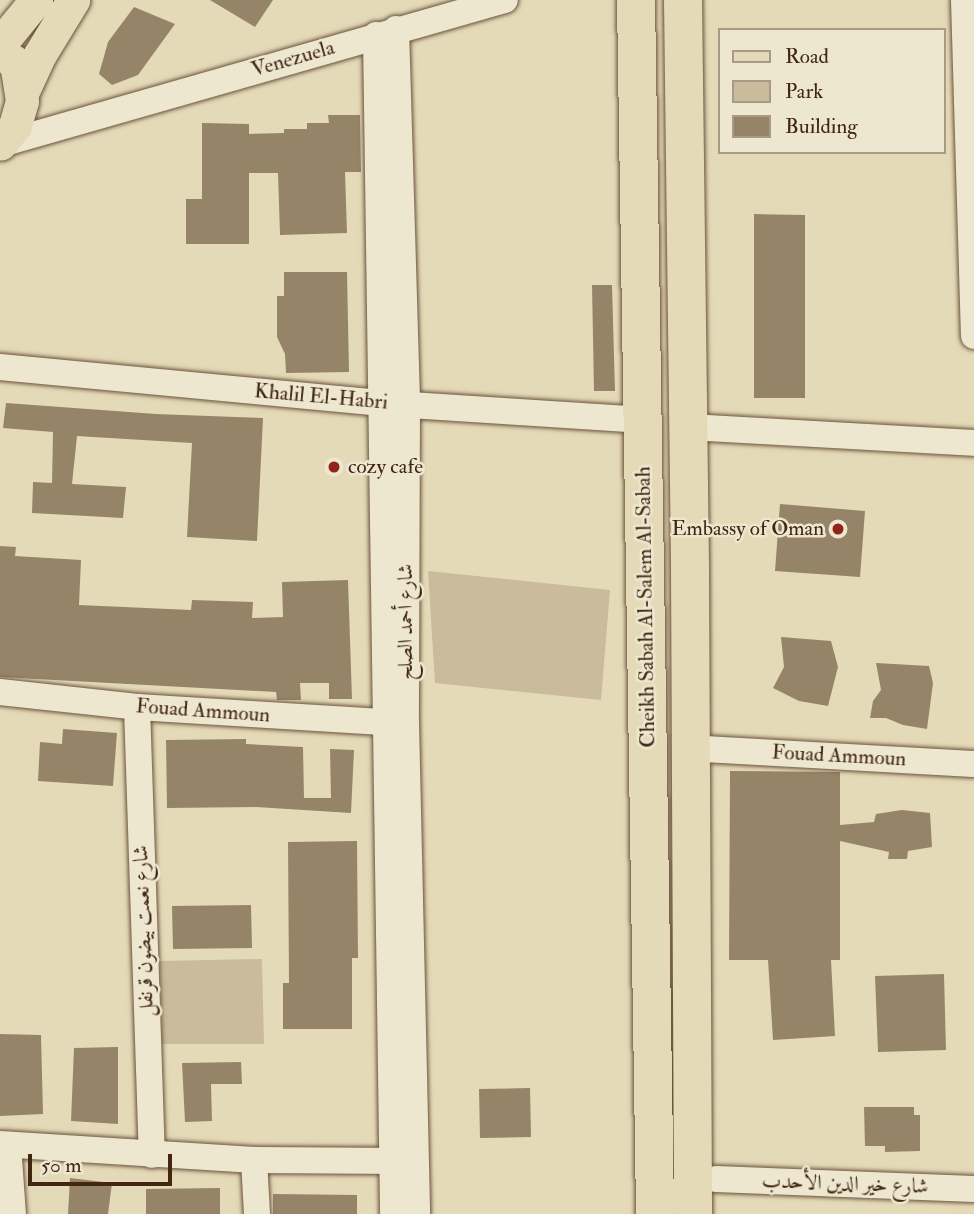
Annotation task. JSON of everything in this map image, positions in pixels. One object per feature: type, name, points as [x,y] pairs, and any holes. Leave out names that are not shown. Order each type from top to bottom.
[{"type":"highway","name":"Cheikh Sabah Al-Salem Al-Sabah","points":[[636,0],[654,1214]]},
{"type":"highway","name":"Cheikh Sabah Al-Salem Al-Sabah","points":[[684,3],[691,568],[693,1214]]},
{"type":"highway","points":[[634,1214],[631,813],[634,711],[646,566]]},
{"type":"highway","points":[[691,568],[711,898],[716,1197]]},
{"type":"main road","points":[[0,44],[36,0]]},
{"type":"main road","points":[[0,144],[15,126],[22,97],[39,56],[74,0]]},
{"type":"main road","points":[[0,52],[13,61],[18,69],[22,97]]},
{"type":"street","name":"Venezuela","points":[[0,144],[505,0]]},
{"type":"street","points":[[964,0],[974,336]]},
{"type":"street","name":"شارع أحمد الصلح","points":[[386,32],[380,403],[395,723],[403,1161],[393,1214]]},
{"type":"street","name":"شارع أحمد الصلح","points":[[386,32],[408,405],[395,723]]},
{"type":"street","name":"Venezuela","points":[[22,97],[50,117],[82,120]]},
{"type":"street","name":"Khalil El-Habri","points":[[0,367],[380,403],[642,420]]},
{"type":"street","points":[[689,427],[974,443]]},
{"type":"street","name":"Fouad Ammoun","points":[[0,692],[137,707],[395,723]]},
{"type":"street","name":"شارع نعمت بيضون قرنفل","points":[[137,707],[152,1155]]},
{"type":"street","name":"Fouad Ammoun","points":[[704,749],[974,764]]},
{"type":"street","points":[[13,1214],[4,1145],[254,1160],[403,1161]]},
{"type":"street","points":[[254,1160],[257,1214]]},
{"type":"street","name":"شارع أحمد الصلح","points":[[403,1161],[416,1214]]},
{"type":"street","name":"شارع خير الدين الأحدب","points":[[716,1197],[974,1189]]},
{"type":"green space","points":[[428,571],[610,590],[601,700],[435,683]]},
{"type":"green space","points":[[262,959],[264,1044],[162,1044],[160,961]]},
{"type":"building","points":[[210,0],[273,0],[255,27]]},
{"type":"building","points":[[134,7],[175,24],[138,75],[112,85],[99,74],[108,42]]},
{"type":"building","points":[[328,115],[360,115],[361,172],[345,172],[347,233],[280,235],[278,173],[249,173],[249,244],[186,244],[186,199],[202,199],[202,123],[249,124],[249,134],[284,133],[284,129],[307,129],[307,123],[329,123]]},
{"type":"building","points":[[754,214],[805,215],[805,398],[754,398]]},
{"type":"building","points":[[284,272],[347,272],[349,372],[286,373],[285,354],[277,337],[277,296],[284,296]]},
{"type":"building","points":[[592,285],[612,285],[615,391],[594,391]]},
{"type":"building","points":[[6,403],[156,414],[263,418],[257,541],[187,537],[192,443],[77,436],[72,484],[126,487],[123,518],[32,513],[33,482],[52,483],[53,432],[3,428]]},
{"type":"building","points":[[780,504],[865,511],[860,577],[775,571]]},
{"type":"building","points":[[0,546],[16,547],[15,556],[81,560],[79,605],[191,610],[192,600],[253,602],[252,618],[283,617],[282,582],[348,580],[352,699],[329,699],[329,683],[300,683],[301,700],[277,700],[276,692],[0,677]]},
{"type":"building","points":[[781,637],[831,641],[838,667],[828,706],[799,701],[773,688],[784,667]]},
{"type":"building","points":[[876,663],[929,666],[933,683],[927,729],[903,725],[886,718],[870,718],[873,701],[881,690]]},
{"type":"building","points":[[63,729],[117,733],[113,786],[38,781],[40,742],[62,744]]},
{"type":"building","points":[[246,739],[246,744],[303,747],[304,798],[331,798],[330,749],[354,750],[351,813],[256,807],[167,808],[166,740]]},
{"type":"building","points":[[730,771],[840,772],[840,825],[874,822],[876,814],[902,810],[930,813],[932,847],[908,851],[907,859],[888,859],[889,852],[840,841],[840,960],[831,960],[835,1036],[773,1040],[768,960],[729,960]]},
{"type":"building","points":[[357,841],[358,958],[352,958],[352,1029],[283,1029],[283,983],[289,983],[288,842]]},
{"type":"building","points":[[251,905],[252,948],[173,949],[172,906]]},
{"type":"building","points":[[944,974],[946,1050],[878,1052],[875,976]]},
{"type":"building","points":[[0,1034],[41,1035],[43,1114],[0,1116]]},
{"type":"building","points":[[118,1047],[118,1124],[71,1121],[74,1048]]},
{"type":"building","points":[[241,1062],[242,1084],[211,1084],[212,1121],[185,1122],[182,1063]]},
{"type":"building","points":[[530,1088],[531,1137],[480,1138],[479,1089]]},
{"type":"building","points":[[864,1107],[914,1107],[914,1115],[920,1115],[920,1151],[885,1152],[885,1146],[865,1146]]},
{"type":"building","points":[[70,1178],[112,1183],[108,1214],[68,1214]]},
{"type":"building","points":[[220,1188],[220,1214],[146,1214],[146,1189]]},
{"type":"building","points":[[273,1194],[357,1195],[357,1214],[273,1214]]},
{"type":"place","name":"cozy cafe","points":[[334,467]]},
{"type":"place","name":"Embassy of Oman","points":[[838,529]]}]
